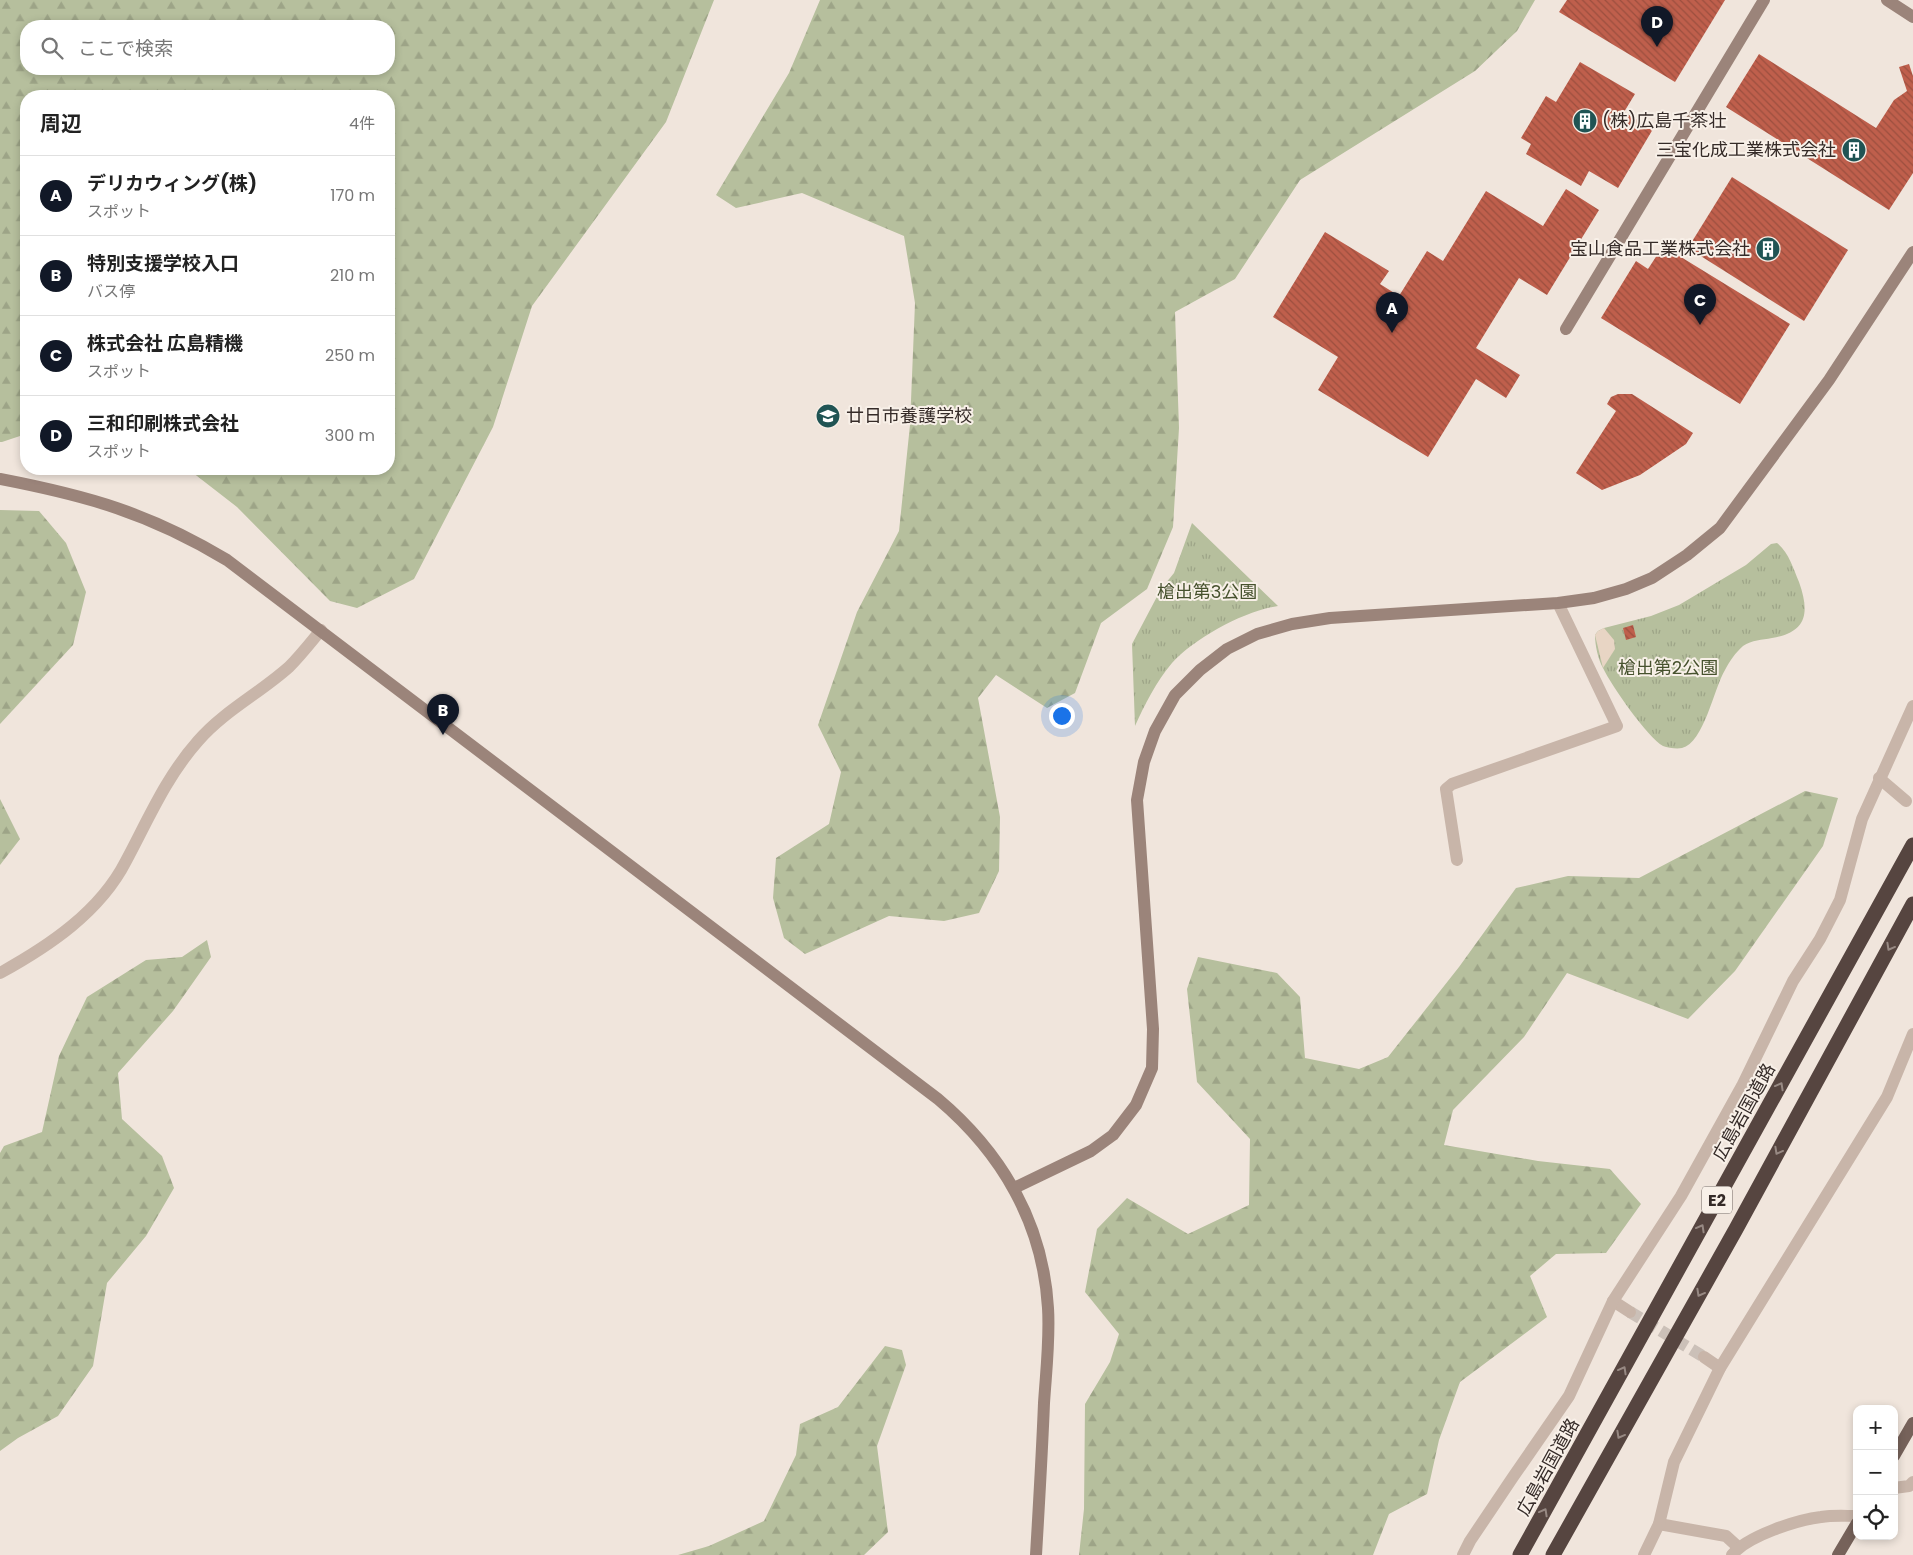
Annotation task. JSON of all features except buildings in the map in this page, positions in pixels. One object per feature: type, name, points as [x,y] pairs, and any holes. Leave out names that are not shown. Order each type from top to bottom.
[{"type":"highway","name":"広島岩国道路","points":[[1520,1555],[1913,845]]},
{"type":"highway","name":"E2","points":[[1553,1555],[1736,1229],[1913,904]]},
{"type":"main road","points":[[1897,1450],[1913,1423]]},
{"type":"main road","points":[[1838,1555],[1853,1529]]},
{"type":"street","points":[[1566,329],[1764,0]]},
{"type":"street","points":[[1886,0],[1913,17]]},
{"type":"street","points":[[1014,1188],[1075,1160],[1114,1135],[1136,1105],[1152,1068],[1153,1029],[1137,800],[1144,762],[1155,731],[1175,695],[1200,670],[1226,649],[1257,634],[1292,624],[1330,618],[1558,603],[1594,598],[1626,589],[1652,578],[1687,556],[1720,528],[1829,380],[1913,252]]},
{"type":"street","points":[[0,479],[86,497],[159,523],[227,560],[938,1099],[978,1136],[1014,1188],[1030,1222],[1040,1256],[1048,1309],[1036,1555]]},
{"type":"street","points":[[1457,860],[1446,789],[1452,784],[1617,726],[1558,603]]},
{"type":"street","points":[[0,973],[38,952],[87,912],[109,889],[122,869],[159,795],[198,740],[215,723],[289,667],[321,630]]},
{"type":"street","points":[[1463,1555],[1470,1541],[1569,1396],[1613,1301],[1681,1196],[1742,1086],[1793,981],[1820,939],[1840,900],[1862,819],[1913,706]]},
{"type":"street","points":[[1879,778],[1906,802]]},
{"type":"street","points":[[1644,1555],[1659,1524],[1674,1462],[1720,1368],[1887,1097],[1913,1034]]},
{"type":"street","points":[[1613,1301],[1630,1312]]},
{"type":"street","points":[[1704,1357],[1720,1368]]},
{"type":"street","points":[[1898,1487],[1909,1486],[1913,1482]]},
{"type":"street","points":[[1659,1524],[1726,1536],[1735,1551],[1792,1524],[1821,1517],[1853,1516]]},
{"type":"green space","points":[[0,0],[714,0],[666,122],[532,306],[493,427],[414,579],[357,608],[330,601],[237,507],[196,475],[395,475],[395,90],[20,90],[20,436],[0,442]]},
{"type":"green space","points":[[820,0],[1535,0],[1517,31],[1475,71],[1300,180],[1235,279],[1175,312],[1179,428],[1173,527],[1147,589],[1101,623],[1075,693],[1047,708],[996,675],[978,698],[1000,817],[999,871],[979,913],[944,921],[889,916],[805,954],[784,938],[773,898],[776,858],[829,824],[841,772],[818,725],[857,612],[899,531],[910,425],[915,303],[904,236],[802,193],[736,208],[716,195],[789,73]]},
{"type":"green space","points":[[0,510],[39,511],[66,543],[86,592],[73,645],[0,724]]},
{"type":"green space","name":"槍出第3公園","points":[[1192,523],[1278,606],[1236,620],[1193,644],[1172,663],[1161,678],[1135,726],[1132,644],[1161,589],[1174,573]]},
{"type":"green space","name":"槍出第2公園","points":[[1777,543],[1788,556],[1799,582],[1805,612],[1803,619],[1793,631],[1772,638],[1753,641],[1743,646],[1725,670],[1708,714],[1690,744],[1682,748],[1663,746],[1648,733],[1607,676],[1598,656],[1595,635],[1604,628],[1651,616],[1679,605],[1746,565],[1771,544]]},
{"type":"green space","points":[[1805,791],[1838,798],[1823,846],[1735,971],[1688,1019],[1567,973],[1524,1037],[1453,1110],[1444,1145],[1538,1161],[1610,1169],[1641,1204],[1606,1253],[1556,1254],[1530,1276],[1547,1317],[1460,1382],[1439,1440],[1427,1494],[1389,1514],[1373,1555],[1079,1555],[1084,1509],[1085,1404],[1110,1362],[1119,1334],[1085,1292],[1097,1229],[1127,1198],[1188,1234],[1249,1205],[1250,1139],[1197,1082],[1187,989],[1198,957],[1277,973],[1300,997],[1305,1058],[1359,1069],[1388,1057],[1459,967],[1516,888],[1568,876],[1639,878]]},
{"type":"green space","points":[[0,799],[20,839],[0,865]]},
{"type":"green space","points":[[207,940],[211,957],[173,1011],[118,1073],[122,1119],[162,1156],[174,1188],[146,1236],[107,1283],[93,1366],[58,1416],[18,1438],[0,1451],[0,1153],[4,1146],[42,1132],[59,1056],[87,997],[146,960],[182,957]]},
{"type":"green space","points":[[885,1346],[902,1350],[906,1365],[877,1446],[888,1532],[864,1555],[678,1555],[709,1546],[764,1521],[796,1455],[800,1424],[838,1407]]},
{"type":"shaded area","points":[[1604,628],[1614,640],[1615,649],[1603,668],[1595,635]]},
{"type":"tunnel","points":[[1630,1312],[1704,1357]]},
{"type":"place","name":"三和印刷株式会社","points":[[1657,47]]},
{"type":"place","name":"(株)広島千茶壮","points":[[1585,121]]},
{"type":"place","name":"三宝化成工業株式会社","points":[[1854,150]]},
{"type":"place","name":"宝山食品工業株式会社","points":[[1768,249]]},
{"type":"place","name":"株式会社 広島精機","points":[[1700,325]]},
{"type":"place","name":"デリカウィング(株)","points":[[1392,333]]},
{"type":"place","name":"廿日市養護学校","points":[[828,416]]},
{"type":"place","name":"特別支援学校入口","points":[[443,735]]}]
